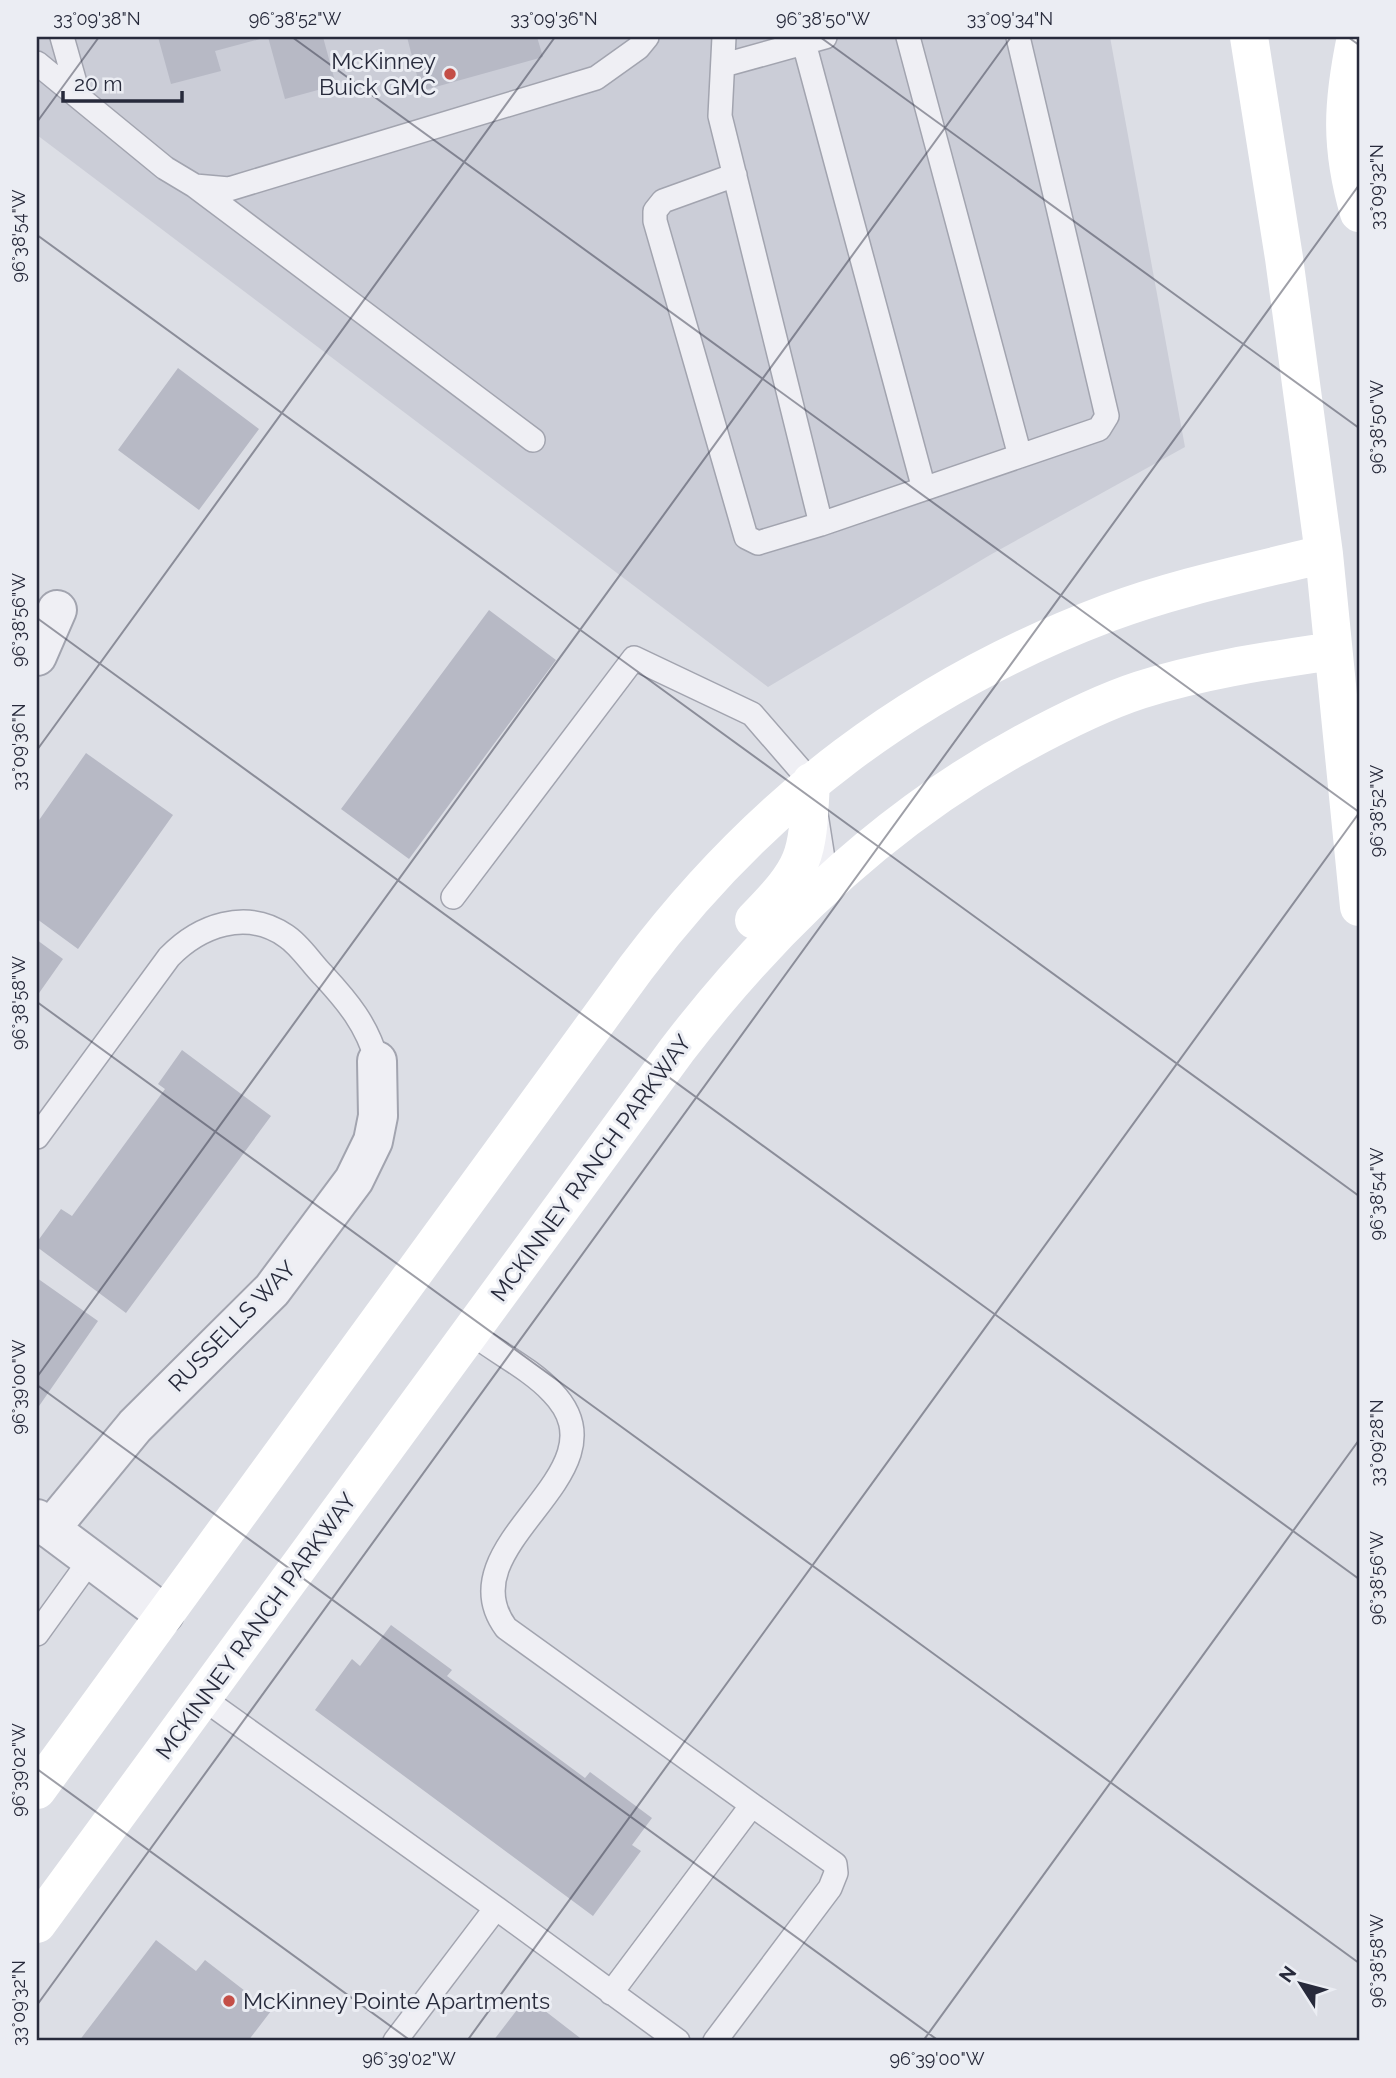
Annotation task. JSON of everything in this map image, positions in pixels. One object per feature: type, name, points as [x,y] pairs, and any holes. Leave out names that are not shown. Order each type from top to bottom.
[{"type":"main road","points":[[1249,37],[1284,258],[1324,554],[1359,906]]},
{"type":"main road","points":[[1356,37],[1344,92],[1347,170],[1359,213]]},
{"type":"main road","points":[[37,1790],[659,938],[727,858],[811,782],[939,691],[1031,645],[1142,602],[1324,554]]},
{"type":"main road","name":"MCKINNEY RANCH PARKWAY","points":[[37,1924],[713,1004],[746,964],[827,884],[880,837],[945,789],[1058,724],[1136,692],[1225,666],[1332,651]]},
{"type":"main road","points":[[713,1004],[705,975],[728,946],[784,890],[803,861],[808,841],[811,782]]},
{"type":"street","points":[[37,656],[57,610]]},
{"type":"street","name":"RUSSELLS WAY","points":[[43,1524],[135,1426],[272,1290],[354,1180],[373,1140],[378,1116],[377,1061]]},
{"type":"street","points":[[43,1524],[164,1614]]},
{"type":"lane","points":[[62,37],[79,97]]},
{"type":"lane","points":[[195,186],[229,189],[596,78],[638,48],[647,37]]},
{"type":"lane","points":[[724,37],[720,117],[821,524]]},
{"type":"lane","points":[[908,37],[1020,456]]},
{"type":"lane","points":[[735,175],[663,201],[655,211],[655,220],[746,537],[758,543],[821,524],[1099,429],[1107,416],[1018,37]]},
{"type":"lane","points":[[724,65],[815,40],[924,489]]},
{"type":"lane","points":[[37,63],[165,167],[195,186],[533,440]]},
{"type":"lane","points":[[453,897],[634,658],[752,714],[811,782],[827,884]]},
{"type":"lane","points":[[37,1137],[169,957],[181,944],[211,926],[247,923],[262,925],[287,936],[350,1005],[365,1026],[377,1061]]},
{"type":"lane","points":[[470,1332],[553,1393],[571,1431],[571,1453],[561,1474],[498,1562],[493,1582],[493,1601],[498,1617],[506,1628],[835,1864],[836,1872],[830,1888],[715,2041]]},
{"type":"lane","points":[[37,1633],[92,1559]]},
{"type":"lane","points":[[204,1699],[678,2041]]},
{"type":"lane","points":[[611,1993],[752,1805]]},
{"type":"lane","points":[[394,2041],[496,1908]]},
{"type":"shaded area","points":[[37,37],[1110,37],[1185,447],[990,555],[768,687],[37,135]]},
{"type":"building","name":"McKinney Buick GMC","points":[[158,37],[264,38],[215,51],[221,71],[171,84]]},
{"type":"building","name":"McKinney Buick GMC","points":[[268,37],[323,37],[336,85],[285,99]]},
{"type":"building","name":"McKinney Buick GMC","points":[[407,37],[537,37],[543,57],[421,91]]},
{"type":"building","points":[[178,368],[259,429],[199,510],[118,450]]},
{"type":"building","points":[[489,610],[556,660],[409,859],[341,809]]},
{"type":"building","points":[[86,753],[173,815],[78,949],[37,919],[37,823]]},
{"type":"building","points":[[37,940],[63,959],[37,996]]},
{"type":"building","points":[[182,1050],[271,1116],[126,1313],[37,1247],[37,1242],[61,1209],[72,1216],[165,1089],[158,1084]]},
{"type":"building","points":[[37,1278],[98,1321],[37,1409]]},
{"type":"building","points":[[391,1625],[452,1670],[447,1676],[585,1778],[590,1772],[652,1818],[632,1845],[641,1851],[593,1916],[315,1710],[352,1659],[360,1666]]},
{"type":"building","points":[[156,1940],[196,1971],[205,1960],[271,2011],[248,2041],[79,2041]]},
{"type":"building","points":[[527,1997],[584,2041],[493,2041]]},
{"type":"place","name":"McKinney Buick GMC","points":[[450,74]]},
{"type":"place","name":"McKinney Pointe Apartments","points":[[229,2001]]}]
